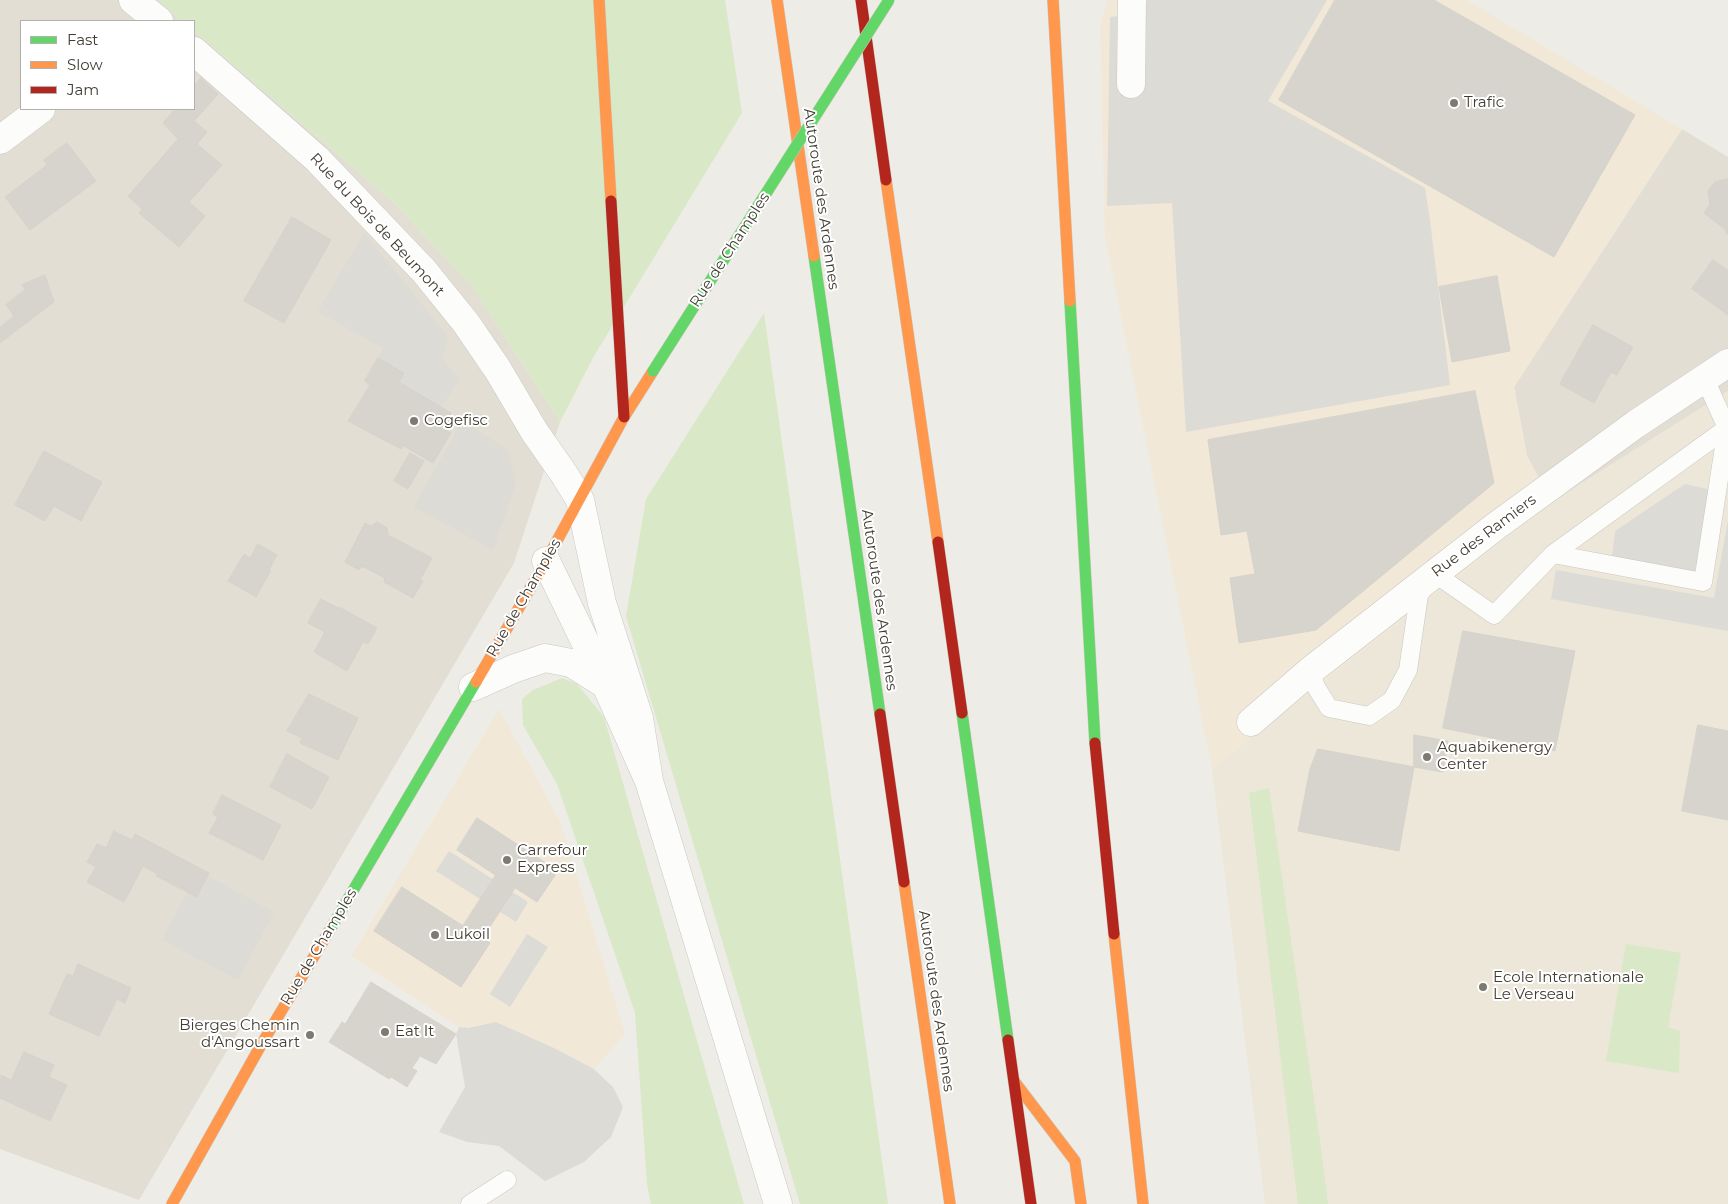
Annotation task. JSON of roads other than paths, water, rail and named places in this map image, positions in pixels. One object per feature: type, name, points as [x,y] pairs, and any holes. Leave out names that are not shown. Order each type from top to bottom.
[{"type":"main road","points":[[599,0],[624,417]]},
{"type":"main road","name":"Autoroute des Ardennes","points":[[777,0],[950,1204]]},
{"type":"main road","points":[[861,0],[1031,1204]]},
{"type":"main road","name":"Rue de Champles","points":[[172,1204],[261,1045],[546,561],[624,417],[889,0]]},
{"type":"main road","points":[[1053,0],[1094,733],[1143,1204]]},
{"type":"main road","points":[[1013,1080],[1075,1161],[1081,1204]]},
{"type":"street","points":[[133,0],[158,20]]},
{"type":"street","points":[[1131,84],[1132,0]]},
{"type":"street","name":"Rue du Bois de Beumont","points":[[195,52],[317,158],[424,271],[466,323],[498,370],[534,431],[564,474],[580,500],[602,603],[639,718],[649,781]]},
{"type":"street","points":[[0,140],[40,110]]},
{"type":"street","name":"Rue des Ramiers","points":[[1251,722],[1310,671],[1504,520],[1613,441],[1728,364]]},
{"type":"street","points":[[546,561],[606,685],[649,781],[778,1204]]},
{"type":"street","points":[[473,687],[513,669],[545,658],[571,663],[606,685]]},
{"type":"lane","points":[[1553,554],[1703,582],[1727,428],[1705,379]]},
{"type":"lane","points":[[1310,671],[1316,687],[1328,708],[1369,716],[1392,700],[1408,670],[1419,595],[1434,574],[1494,615],[1553,554],[1727,428]]},
{"type":"lane","points":[[470,1204],[507,1180]]},
{"type":"place","name":"Trafic","points":[[1454,103]]},
{"type":"place","name":"Cogefisc","points":[[414,421]]},
{"type":"place","name":"Aquabikenergy Center","points":[[1427,757]]},
{"type":"place","name":"Carrefour Express","points":[[507,860]]},
{"type":"place","name":"Lukoil","points":[[435,935]]},
{"type":"place","name":"Ecole Internationale Le Verseau","points":[[1483,987]]},
{"type":"place","name":"Eat It","points":[[385,1032]]},
{"type":"place","name":"Bierges Chemin d'Angoussart","points":[[310,1035]]}]
